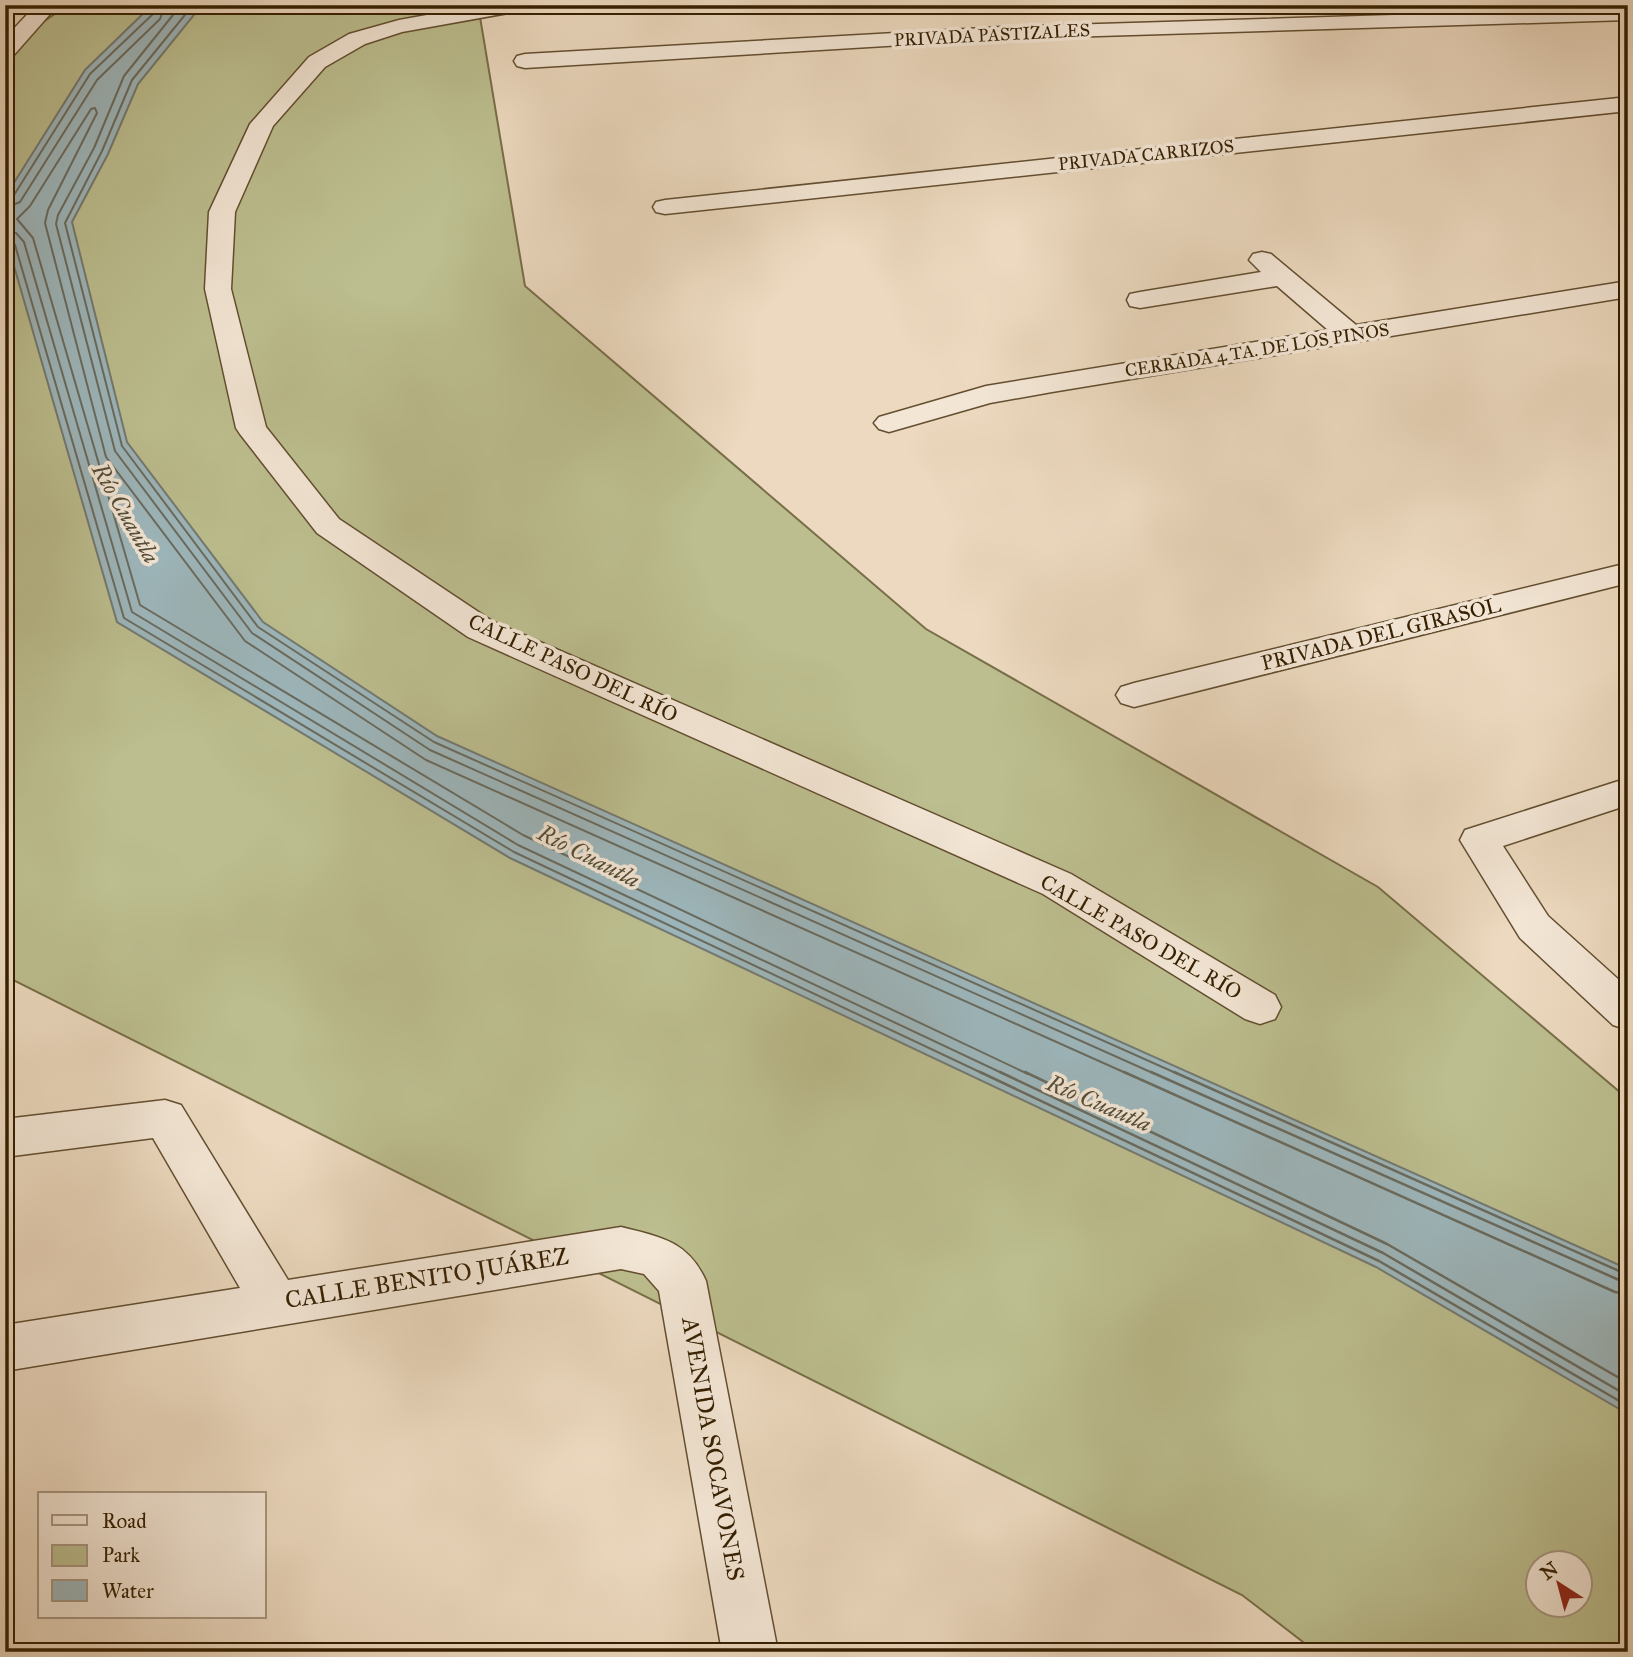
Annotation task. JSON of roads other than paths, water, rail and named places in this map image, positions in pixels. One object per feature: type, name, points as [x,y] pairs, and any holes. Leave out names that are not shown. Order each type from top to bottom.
[{"type":"street","points":[[5,51],[48,5]]},
{"type":"street","name":"CALLE PASO DEL RÍO","points":[[519,5],[399,26],[357,39],[317,62],[262,124],[222,212],[218,289],[251,428],[328,526],[480,629],[1057,884],[1260,1007]]},
{"type":"street","name":"PRIVADA PASTIZALES","points":[[525,61],[1002,33],[1628,14]]},
{"type":"street","name":"PRIVADA CARRIZOS","points":[[665,207],[1628,104]]},
{"type":"street","points":[[1261,259],[1352,336]]},
{"type":"street","points":[[1140,300],[1282,277]]},
{"type":"street","name":"CERRADA 4 TA. DE LOS PINOS","points":[[889,423],[999,393],[1628,289]]},
{"type":"street","name":"PRIVADA DEL GIRASOL","points":[[1134,695],[1628,573]]},
{"type":"street","points":[[1628,791],[1479,840],[1534,927],[1628,1013]]},
{"type":"street","name":"CALLE BENITO JUÁREZ","points":[[5,1138],[165,1118],[276,1304],[621,1248],[658,1257]]},
{"type":"street","name":"AVENIDA SOCAVONES","points":[[658,1257],[682,1281],[750,1652]]},
{"type":"street","points":[[5,1348],[276,1304]]},
{"type":"water","name":"Río Cuautla","points":[[152,5],[202,5],[138,84],[108,154],[72,222],[127,442],[263,622],[437,736],[1628,1269],[1628,1414],[1376,1267],[510,858],[117,622],[5,235],[5,197],[85,70]]}]
